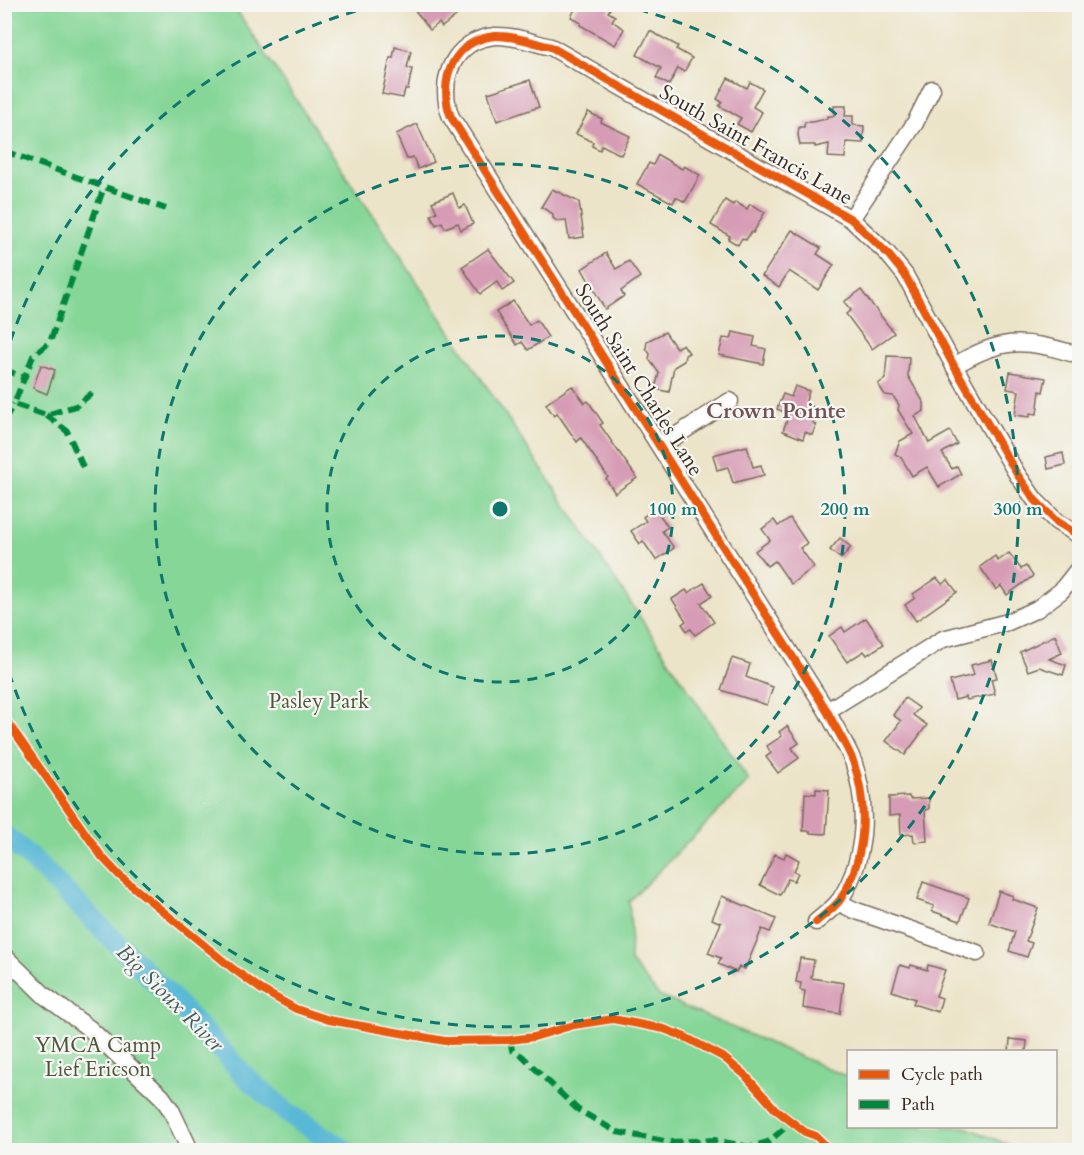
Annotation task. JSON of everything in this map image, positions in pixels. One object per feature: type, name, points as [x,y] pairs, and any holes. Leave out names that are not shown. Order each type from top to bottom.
[{"type":"street","name":"South Saint Francis Lane","points":[[452,62],[469,46],[481,39],[496,36],[551,47],[851,219],[887,253],[904,275],[954,366],[1017,474],[1035,500],[1057,522],[1080,537]]},
{"type":"street","name":"South Saint Charles Lane","points":[[452,62],[445,89],[446,105],[451,117],[827,711],[852,761],[860,788],[864,824],[861,849],[852,878],[838,902],[816,922]]},
{"type":"street","points":[[851,219],[915,123],[932,89]]},
{"type":"street","points":[[954,366],[976,352],[997,345],[1023,343],[1049,346],[1071,353]]},
{"type":"street","points":[[660,446],[730,401]]},
{"type":"street","points":[[827,711],[943,639],[1008,622],[1037,609],[1060,591],[1080,567]]},
{"type":"street","points":[[838,902],[854,910],[978,953]]},
{"type":"street","points":[[4,956],[58,1007],[90,1029],[162,1097],[171,1110],[189,1150]]},
{"type":"path","points":[[816,1136],[830,1150]]},
{"type":"path","points":[[823,1143],[843,1150]]},
{"type":"green space","name":"Pasley Park","points":[[5,5],[233,5],[749,781],[629,901],[630,961],[659,996],[847,1077],[847,1128],[967,1128],[1021,1150],[5,1150]]},
{"type":"building","points":[[410,4],[449,4],[457,15],[442,27],[439,23],[430,30]]},
{"type":"building","points":[[578,4],[613,4],[608,12],[615,16],[612,21],[624,29],[615,45],[580,25],[581,23],[571,17]]},
{"type":"building","points":[[650,31],[678,46],[676,49],[692,58],[684,72],[678,68],[669,85],[656,78],[661,68],[637,55]]},
{"type":"building","points":[[395,47],[411,51],[407,68],[412,69],[408,89],[405,89],[403,98],[382,94],[390,58],[393,58]]},
{"type":"building","points":[[728,78],[747,88],[750,82],[763,89],[753,107],[762,112],[751,132],[737,124],[741,118],[719,106],[722,102],[717,99]]},
{"type":"building","points":[[530,80],[539,107],[497,121],[488,93]]},
{"type":"building","points":[[834,106],[846,106],[845,116],[853,116],[853,125],[864,126],[863,143],[846,142],[845,158],[828,157],[829,144],[815,147],[815,145],[800,145],[799,127],[804,127],[805,122],[834,116]]},
{"type":"building","points":[[588,112],[602,119],[601,122],[630,136],[621,155],[602,145],[600,150],[592,146],[593,142],[576,134]]},
{"type":"building","points":[[417,124],[434,162],[418,169],[413,157],[407,159],[396,134]]},
{"type":"building","points":[[658,155],[682,169],[684,166],[700,175],[685,202],[676,197],[673,203],[637,184],[649,163],[653,165]]},
{"type":"building","points":[[552,189],[579,202],[584,237],[569,239],[566,220],[557,221],[553,218],[553,214],[541,207]]},
{"type":"building","points":[[453,193],[459,208],[465,205],[473,224],[461,230],[458,223],[445,228],[442,222],[436,225],[431,215],[437,212],[432,202]]},
{"type":"building","points":[[725,200],[733,205],[735,202],[747,209],[750,204],[765,212],[753,233],[751,232],[746,240],[742,238],[738,245],[728,239],[730,236],[711,225]]},
{"type":"building","points":[[792,230],[821,248],[817,254],[834,265],[818,290],[789,271],[779,287],[762,276]]},
{"type":"building","points":[[488,249],[514,283],[502,291],[497,282],[480,294],[462,267]]},
{"type":"building","points":[[606,253],[616,269],[629,261],[640,277],[621,291],[624,296],[605,309],[582,269]]},
{"type":"building","points":[[861,290],[894,333],[872,349],[846,314],[851,310],[844,302]]},
{"type":"building","points":[[513,301],[529,325],[537,320],[548,337],[528,350],[522,342],[517,345],[496,312]]},
{"type":"building","points":[[665,332],[676,348],[683,344],[689,353],[685,355],[684,361],[674,367],[669,392],[655,389],[659,373],[649,359],[650,354],[646,348],[647,341]]},
{"type":"building","points":[[733,332],[755,337],[753,346],[766,349],[763,364],[719,355],[723,338],[731,339]]},
{"type":"building","points":[[887,356],[909,357],[908,376],[924,403],[924,411],[915,416],[929,443],[950,431],[957,444],[942,453],[952,469],[957,466],[961,474],[939,487],[927,467],[912,476],[901,457],[895,454],[900,441],[913,434],[898,410],[899,405],[893,396],[885,395],[878,384],[885,379]]},
{"type":"building","points":[[41,365],[55,370],[47,394],[33,388]]},
{"type":"building","points":[[1010,372],[1046,378],[1043,392],[1040,391],[1037,414],[1030,413],[1030,417],[1015,415],[1019,391],[1007,389]]},
{"type":"building","points":[[572,386],[585,403],[588,401],[603,423],[600,425],[637,478],[615,493],[606,479],[608,477],[581,438],[577,442],[557,413],[554,416],[546,404]]},
{"type":"building","points":[[795,386],[809,391],[805,404],[813,407],[811,413],[816,415],[813,423],[816,425],[812,435],[805,432],[803,439],[783,431],[789,414],[777,409],[783,394],[791,397]]},
{"type":"building","points":[[747,446],[753,467],[761,465],[764,475],[733,483],[728,467],[717,470],[713,455]]},
{"type":"building","points":[[1063,453],[1065,465],[1048,469],[1046,457]]},
{"type":"building","points":[[655,508],[668,527],[662,531],[674,548],[656,560],[643,541],[640,544],[631,531],[646,521],[643,517]]},
{"type":"building","points":[[790,518],[807,543],[800,548],[814,567],[791,584],[775,561],[767,566],[755,551],[770,540],[762,529],[774,520],[778,526]]},
{"type":"building","points":[[840,538],[851,547],[841,559],[830,550]]},
{"type":"building","points":[[1009,553],[1021,569],[1026,566],[1033,576],[1007,595],[1001,586],[996,590],[980,567],[995,556],[998,561]]},
{"type":"building","points":[[937,578],[942,584],[948,580],[957,592],[916,621],[905,605],[915,598],[913,594]]},
{"type":"building","points":[[704,583],[712,596],[701,603],[714,622],[695,635],[691,629],[687,631],[682,624],[686,621],[672,599]]},
{"type":"building","points":[[866,618],[884,644],[867,655],[864,651],[847,662],[829,636],[842,627],[845,632]]},
{"type":"building","points":[[1055,635],[1062,653],[1049,659],[1066,665],[1063,675],[1039,667],[1028,671],[1020,652]]},
{"type":"building","points":[[732,658],[750,664],[746,677],[773,687],[767,705],[721,690]]},
{"type":"building","points":[[992,660],[997,678],[991,679],[995,694],[955,700],[950,681],[974,675],[971,665]]},
{"type":"building","points":[[905,698],[919,708],[913,715],[927,725],[905,755],[886,741],[901,721],[893,715]]},
{"type":"building","points":[[787,726],[799,743],[792,748],[799,758],[778,773],[766,757],[771,753],[767,746],[782,736],[779,732]]},
{"type":"building","points":[[816,789],[829,790],[826,834],[803,831],[805,793],[816,794]]},
{"type":"building","points":[[909,796],[910,799],[929,798],[929,809],[925,810],[927,841],[914,842],[913,834],[901,835],[900,815],[889,816],[889,797]]},
{"type":"building","points":[[786,853],[799,860],[794,871],[798,873],[794,881],[788,879],[780,895],[760,885],[775,854],[784,858]]},
{"type":"building","points":[[923,882],[969,898],[960,921],[932,911],[934,906],[917,900]]},
{"type":"building","points":[[999,891],[1013,896],[1012,899],[1038,908],[1026,941],[1032,943],[1027,957],[1009,951],[1015,932],[989,923]]},
{"type":"building","points":[[722,896],[776,919],[770,932],[762,929],[745,969],[739,967],[736,972],[718,964],[721,958],[708,953],[721,923],[712,919]]},
{"type":"building","points":[[800,958],[814,960],[811,978],[844,983],[840,1014],[803,1008],[805,991],[800,990],[801,983],[796,982]]},
{"type":"building","points":[[900,965],[910,968],[911,965],[927,970],[928,965],[945,970],[936,996],[942,998],[938,1012],[913,1004],[915,999],[892,991]]},
{"type":"building","points":[[1010,1039],[1027,1041],[1026,1050],[1009,1050]]},
{"type":"waterway","name":"Big Sioux River","points":[[4,835],[31,858],[167,993],[248,1079],[289,1114],[345,1150]]},
{"type":"waterway","points":[[327,1150],[333,1143]]},
{"type":"marked path","points":[[4,151],[166,209]]},
{"type":"marked path","points":[[92,393],[76,406],[46,415],[14,404],[33,356],[50,342],[104,187]]},
{"type":"marked path","points":[[4,369],[24,378]]},
{"type":"marked path","points":[[4,420],[14,404]]},
{"type":"marked path","points":[[46,415],[67,431],[83,467]]},
{"type":"marked path","points":[[510,1040],[512,1050],[522,1056],[577,1109],[617,1132],[670,1142],[714,1140],[750,1147],[768,1142],[792,1122]]},
{"type":"cycle path","points":[[816,922],[840,900],[849,884],[860,850],[863,814],[853,761],[827,711],[451,117],[446,90],[452,64],[459,54],[468,45],[480,39],[495,36],[516,38],[551,47],[851,219],[887,253],[905,275],[954,366],[1017,474],[1035,500],[1057,522],[1080,536]]},
{"type":"cycle path","points":[[4,717],[102,857],[120,876],[232,968],[262,990],[296,1009],[329,1020],[445,1041],[510,1040],[534,1037],[574,1025],[613,1019],[664,1029],[723,1057],[745,1075],[775,1109],[805,1132],[816,1136],[830,1150]]},
{"type":"district","name":"Crown Pointe","points":[[776,411]]},
{"type":"park label","name":"YMCA Camp Lief Ericson","points":[[98,1057]]}]
